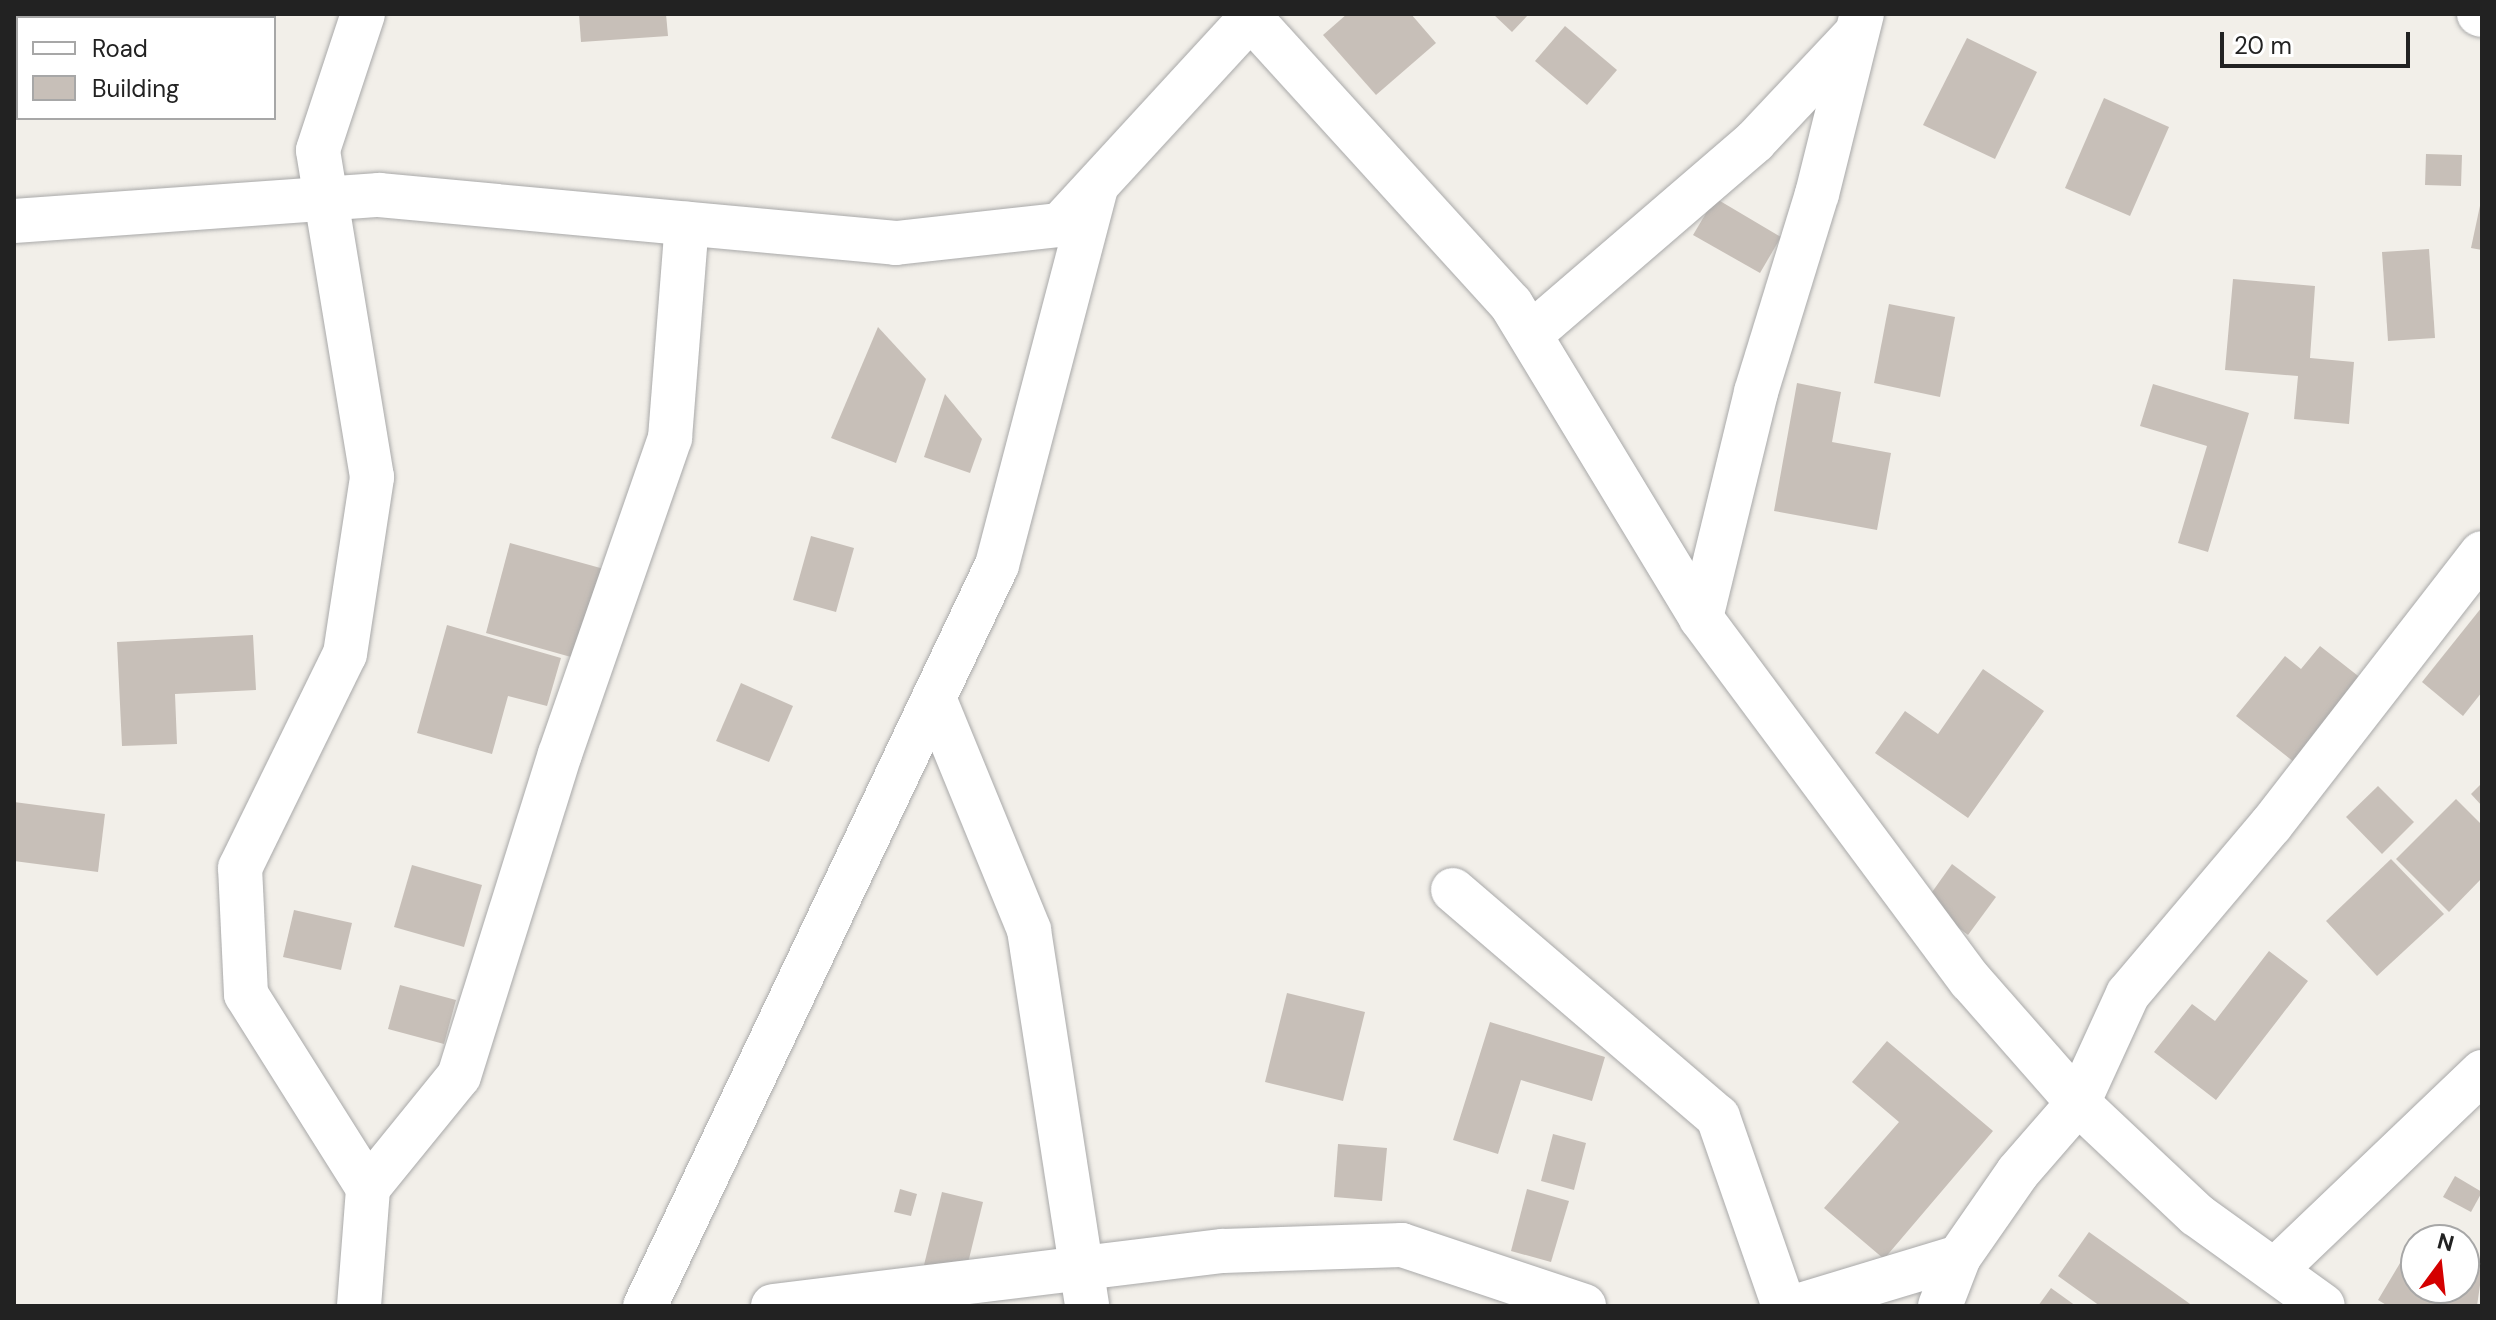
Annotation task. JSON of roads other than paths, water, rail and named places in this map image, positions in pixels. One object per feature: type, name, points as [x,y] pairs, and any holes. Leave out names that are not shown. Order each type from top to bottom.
[{"type":"street","points":[[363,14],[318,150],[372,477],[345,654],[240,868],[246,994],[368,1188]]},
{"type":"street","points":[[14,221],[379,195],[896,243],[1060,225],[1250,15],[1532,333],[1701,618],[1971,981],[2078,1103],[2197,1215],[2276,1269],[2323,1306]]},
{"type":"street","points":[[1532,333],[1755,141],[1859,24]]},
{"type":"street","points":[[1701,618],[1756,392],[1817,194],[1859,24]]},
{"type":"street","points":[[645,1306],[997,565],[1097,185]]},
{"type":"street","points":[[359,1306],[368,1188],[459,1076],[560,754],[670,438],[687,224]]},
{"type":"street","points":[[1940,1306],[1959,1257],[2018,1172],[2078,1103],[2128,994],[2271,825],[2482,553]]},
{"type":"street","points":[[934,698],[1029,930],[1084,1286]]},
{"type":"street","points":[[1453,890],[1718,1117],[1784,1306]]},
{"type":"street","points":[[2276,1269],[2482,1072]]},
{"type":"street","points":[[773,1306],[1084,1286],[1223,1251],[1402,1245],[1584,1306]]},
{"type":"street","points":[[1797,1306],[1959,1257]]}]
